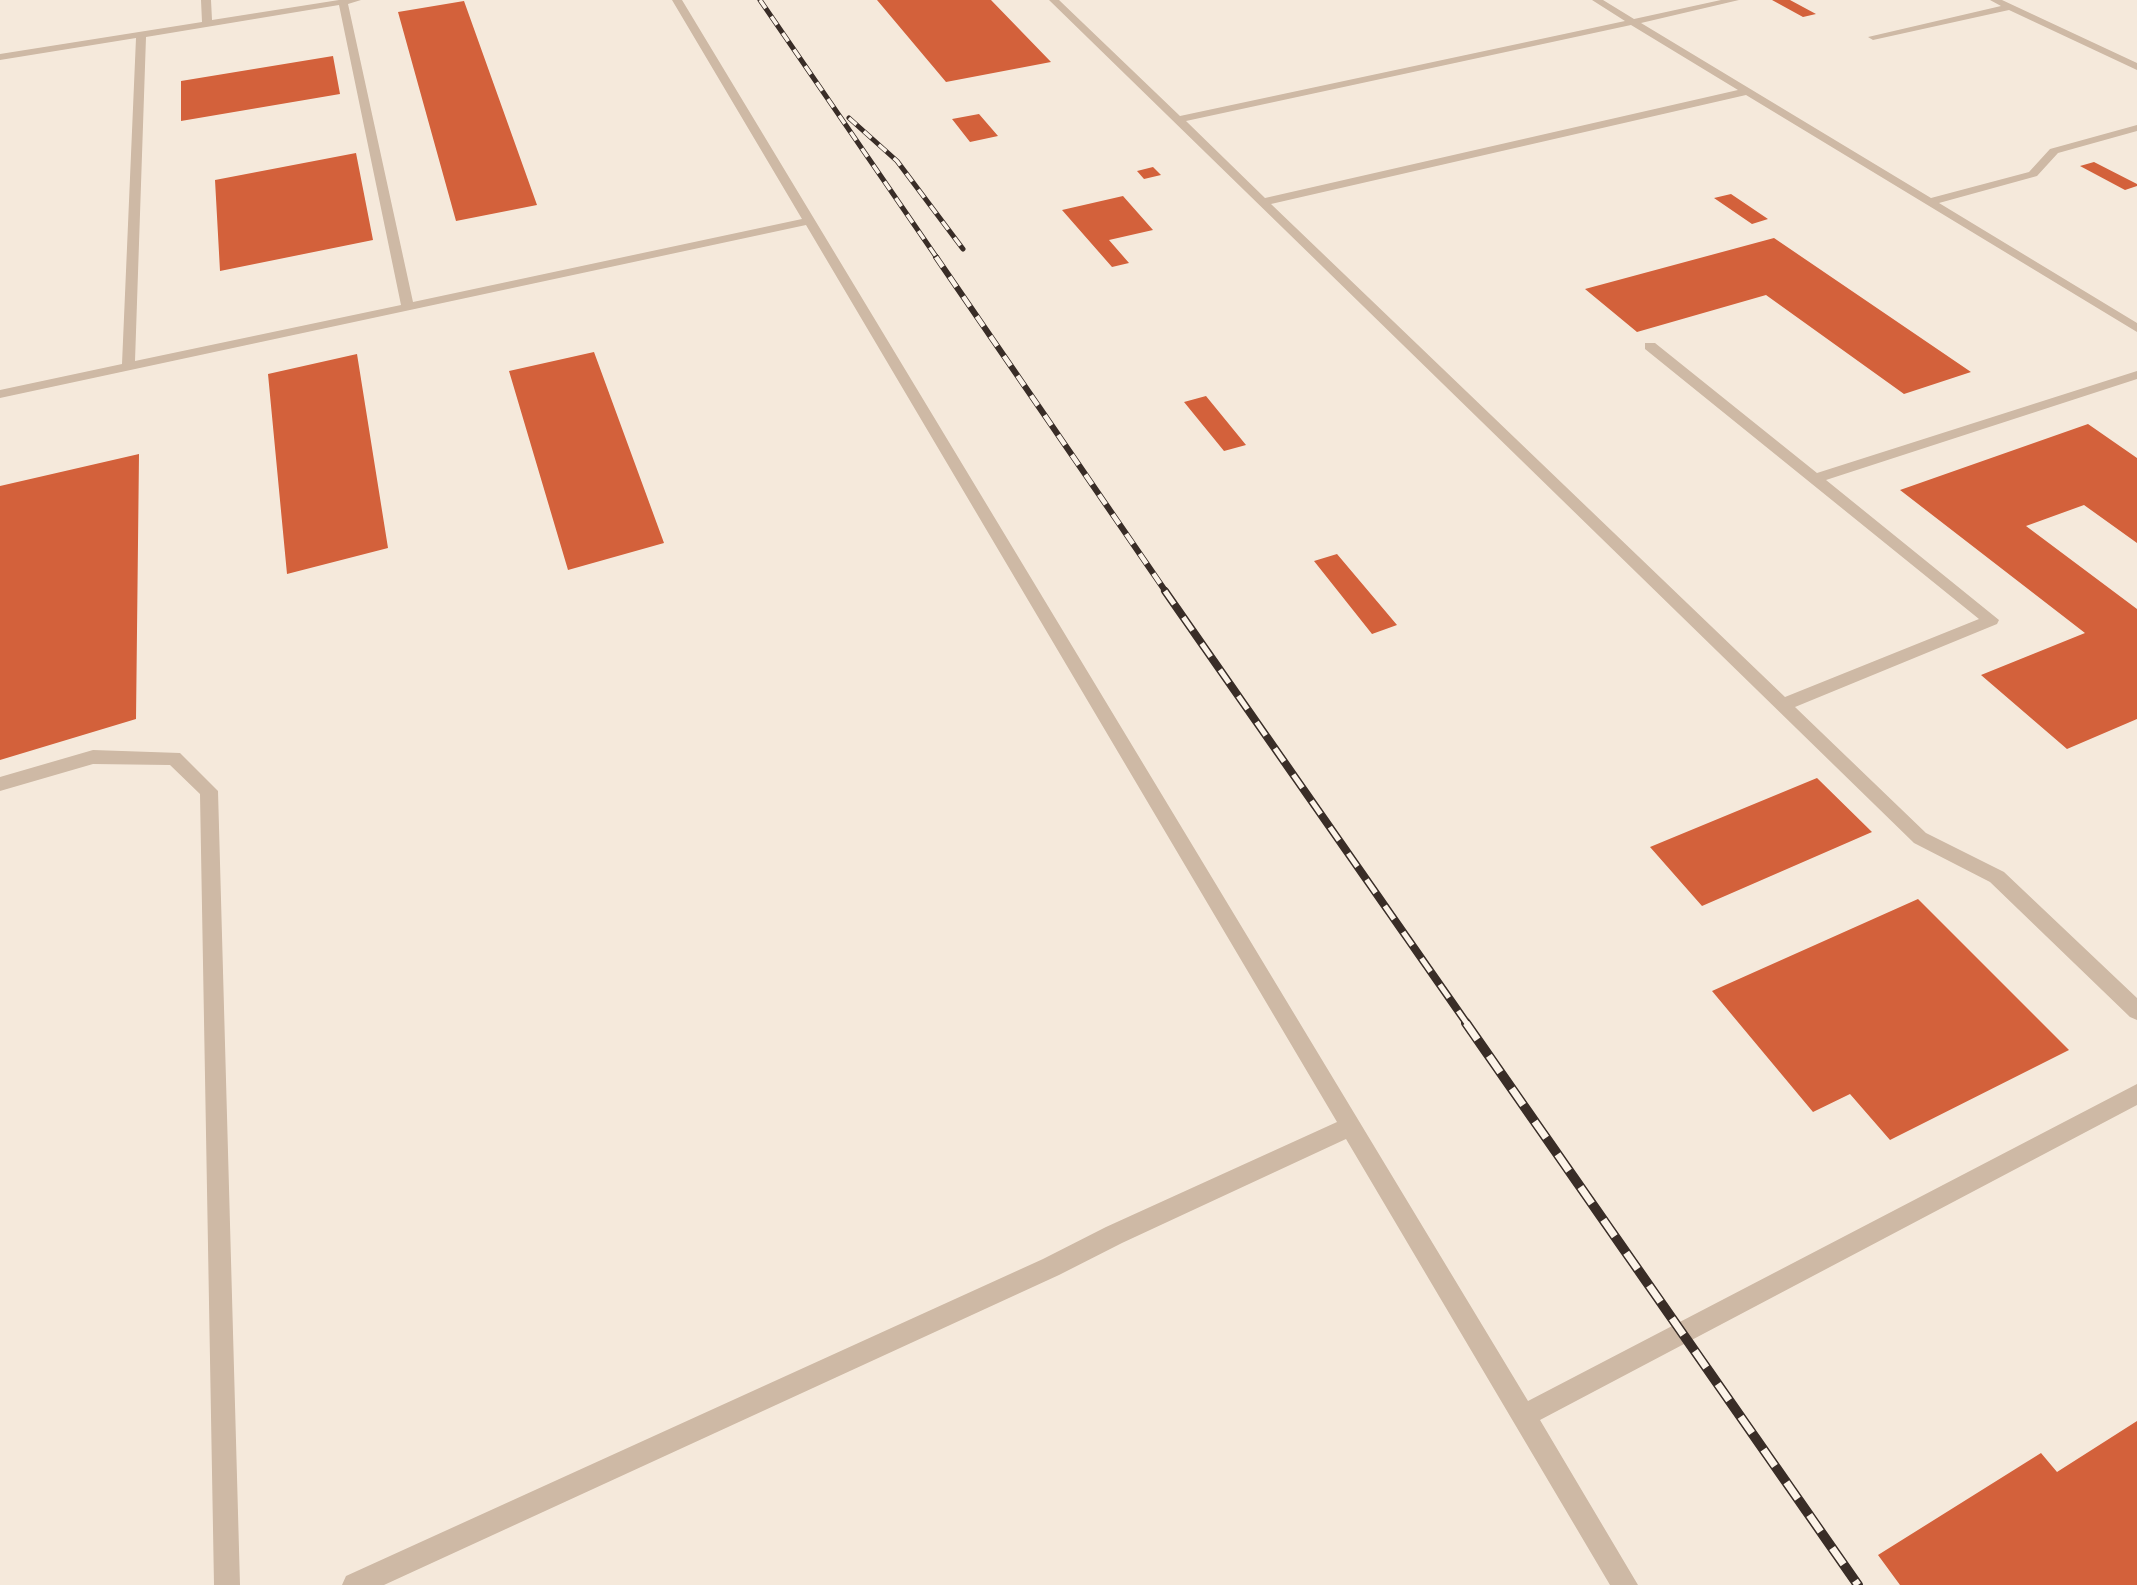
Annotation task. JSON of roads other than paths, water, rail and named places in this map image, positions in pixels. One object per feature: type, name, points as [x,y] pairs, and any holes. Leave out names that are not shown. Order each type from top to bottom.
[{"type":"lane","points":[[206,0],[207,23]]},
{"type":"lane","points":[[0,57],[356,0]]},
{"type":"lane","points":[[677,0],[1625,1585]]},
{"type":"lane","points":[[1054,0],[1920,838],[1997,877],[2137,1011]]},
{"type":"lane","points":[[1597,0],[2137,328]]},
{"type":"lane","points":[[1178,120],[1734,0]]},
{"type":"lane","points":[[1995,0],[2137,67]]},
{"type":"lane","points":[[343,2],[408,306]]},
{"type":"lane","points":[[1873,37],[2010,7]]},
{"type":"lane","points":[[128,367],[141,34]]},
{"type":"lane","points":[[1263,202],[1748,91]]},
{"type":"lane","points":[[1929,201],[2033,174],[2054,151],[2137,128]]},
{"type":"lane","points":[[0,394],[810,221]]},
{"type":"lane","points":[[1650,346],[1991,620],[1782,705]]},
{"type":"lane","points":[[1816,478],[2137,374]]},
{"type":"lane","points":[[0,784],[93,757],[174,758],[209,791],[227,1585]]},
{"type":"lane","points":[[1524,1416],[2137,1094]]},
{"type":"lane","points":[[355,1585],[1051,1267],[1349,1127]]},
{"type":"railway","points":[[760,0],[937,258]]},
{"type":"railway","points":[[849,118],[897,161],[963,249]]},
{"type":"railway","points":[[936,257],[1166,592]]},
{"type":"railway","points":[[1165,591],[1468,1025]]},
{"type":"railway","points":[[1466,1023],[1858,1585]]}]
